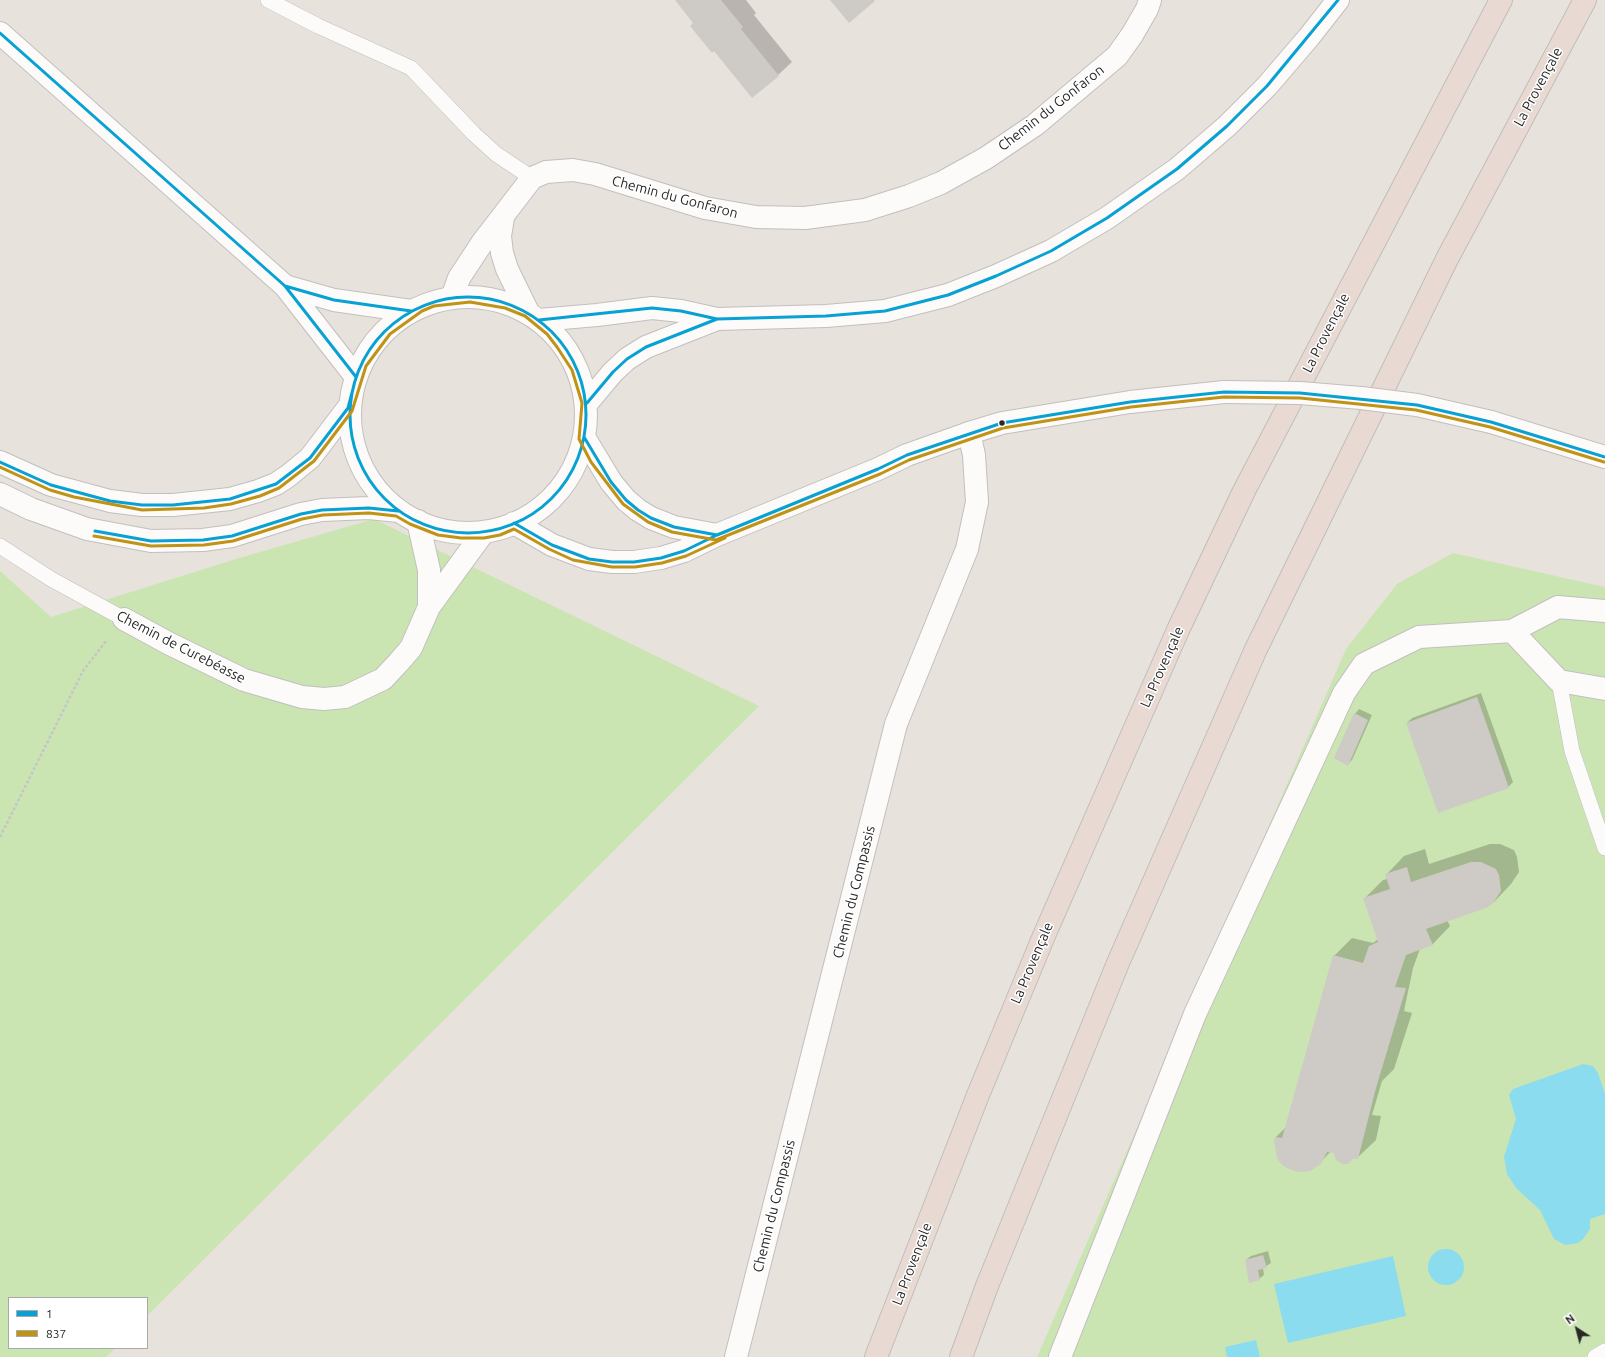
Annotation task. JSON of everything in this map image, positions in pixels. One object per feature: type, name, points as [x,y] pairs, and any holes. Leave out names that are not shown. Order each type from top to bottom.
[{"type":"highway","name":"La Provençale","points":[[876,1357],[978,1095],[1042,938],[1178,630],[1244,491],[1501,0]]},
{"type":"highway","name":"La Provençale","points":[[961,1357],[987,1286],[1118,963],[1256,649],[1447,259],[1585,0]]},
{"type":"street","name":"Chemin du Gonfaron","points":[[532,178],[546,172],[573,170],[595,174],[705,208],[756,217],[805,218],[865,210],[909,196],[941,183],[986,158],[1035,125],[1117,56],[1132,35],[1147,9],[1150,0]]},
{"type":"street","points":[[503,218],[500,236],[502,253],[507,269],[534,316],[551,331],[570,356],[582,382],[587,403],[584,437],[578,457],[567,480],[545,503],[499,530],[483,533],[462,533],[440,530],[398,511],[376,489],[362,468],[351,436],[348,408],[361,364],[372,346],[386,330],[411,311],[433,301],[470,297],[490,299],[534,316],[597,316],[652,308],[681,311],[717,319],[826,316],[885,311],[948,295],[1051,251],[1107,218],[1182,164],[1226,126],[1267,86],[1310,37],[1338,0]]},
{"type":"street","points":[[0,33],[284,286],[356,377]]},
{"type":"street","points":[[452,298],[459,278],[482,243],[503,218],[532,178]]},
{"type":"street","points":[[284,286],[334,300],[411,311]]},
{"type":"street","points":[[587,403],[613,372],[640,351],[665,338],[717,319]]},
{"type":"street","points":[[514,522],[552,545],[575,555],[612,562],[634,562],[662,558],[878,469],[907,455],[1002,423],[1130,402],[1224,392],[1300,393],[1418,405],[1491,422],[1605,457]]},
{"type":"street","points":[[0,462],[51,485],[110,500],[142,505],[173,505],[230,499],[258,492],[276,484],[294,472],[310,458],[348,408]]},
{"type":"street","name":"Chemin du Compassis","points":[[736,1357],[896,724],[967,549],[977,502],[974,455],[969,433]]},
{"type":"street","points":[[584,437],[611,482],[626,500],[638,510],[651,518],[674,527],[717,535]]},
{"type":"street","points":[[0,494],[32,509],[87,529],[151,541],[203,540],[232,536],[301,514],[322,510],[369,508],[398,511]]},
{"type":"street","points":[[418,521],[429,570],[429,607]]},
{"type":"street","points":[[429,607],[483,533]]},
{"type":"street","name":"Chemin de Curebéasse","points":[[124,619],[168,644],[244,680],[280,692],[302,697],[324,699],[345,696],[383,678],[411,648],[429,607]]},
{"type":"street","points":[[1060,1357],[1195,1014],[1344,693],[1364,664],[1419,637],[1512,631],[1558,608],[1605,611]]},
{"type":"street","points":[[1512,631],[1559,681],[1605,689]]},
{"type":"lane","points":[[268,0],[318,26],[410,68],[474,134],[496,154],[532,178]]},
{"type":"lane","name":"Chemin de Curebéasse","points":[[0,546],[51,579],[124,619]]},
{"type":"lane","points":[[1559,681],[1572,751],[1605,848]]},
{"type":"lane","points":[[1595,1357],[1605,1351]]},
{"type":"path","points":[[0,837],[83,671],[124,619]]},
{"type":"green space","points":[[374,519],[759,706],[148,1315],[148,1297],[8,1297],[8,1349],[114,1349],[106,1357],[0,1357],[0,571],[51,617],[236,559]]},
{"type":"green space","points":[[1453,553],[1605,587],[1605,1357],[1037,1357],[1346,649],[1397,584]]},
{"type":"water","points":[[1583,1064],[1593,1066],[1598,1073],[1605,1094],[1605,1214],[1590,1219],[1590,1229],[1578,1243],[1565,1245],[1554,1239],[1540,1210],[1516,1188],[1507,1174],[1504,1157],[1516,1119],[1509,1095],[1513,1089]]},
{"type":"water","points":[[1450,1249],[1459,1254],[1463,1260],[1463,1274],[1459,1280],[1450,1285],[1442,1285],[1433,1280],[1429,1274],[1428,1263],[1433,1254],[1439,1250]]},
{"type":"water","points":[[1393,1256],[1406,1316],[1288,1343],[1274,1284]]},
{"type":"water","points":[[1256,1340],[1260,1357],[1227,1357],[1225,1347]]},
{"type":"building","points":[[675,0],[721,0],[743,27],[741,29],[779,76],[752,98],[714,51],[712,53],[690,26],[693,23]]},
{"type":"building","points":[[830,0],[874,0],[875,1],[849,23]]},
{"type":"building","points":[[1477,697],[1509,788],[1438,813],[1406,723]]},
{"type":"building","points":[[1354,713],[1368,720],[1348,766],[1334,758]]},
{"type":"building","points":[[1471,862],[1481,862],[1496,869],[1499,875],[1501,891],[1493,903],[1486,908],[1426,929],[1433,945],[1406,955],[1395,987],[1406,988],[1376,1088],[1358,1159],[1353,1159],[1348,1164],[1343,1164],[1336,1160],[1334,1153],[1327,1152],[1321,1164],[1310,1171],[1297,1172],[1282,1165],[1277,1158],[1274,1141],[1275,1137],[1282,1138],[1333,955],[1363,963],[1369,946],[1378,942],[1363,898],[1390,889],[1385,874],[1407,867],[1411,882]]},
{"type":"building","points":[[1263,1255],[1267,1268],[1258,1270],[1260,1280],[1249,1283],[1245,1260]]},
{"type":"transit line","name":"1","points":[[539,320],[652,308],[681,311],[717,319],[826,316],[885,311],[948,295],[996,276],[1051,251],[1107,218],[1177,169],[1227,126],[1267,86],[1338,0]]},
{"type":"transit line","name":"1","points":[[0,33],[285,286],[356,377]]},
{"type":"transit line","name":"1","points":[[285,286],[334,300],[411,311]]},
{"type":"transit line","name":"1","points":[[468,297],[491,299],[524,311],[543,324],[559,340],[572,359],[581,381],[584,392],[586,415],[584,438],[572,471],[559,490],[543,506],[524,519],[502,528],[491,531],[468,533],[445,531],[412,519],[393,506],[377,490],[364,471],[355,449],[352,438],[350,415],[352,392],[364,359],[377,340],[393,324],[412,311],[434,302],[445,299],[468,297]]},
{"type":"transit line","name":"837","points":[[0,467],[50,490],[74,497],[142,510],[204,508],[231,504],[260,496],[279,488],[314,461],[352,411],[366,366],[390,334],[422,311],[434,306],[470,302],[505,308],[525,316],[547,334],[557,347],[572,370],[582,403],[579,439],[591,462],[623,504],[648,522],[672,532],[716,540],[880,474],[909,460],[1003,428],[1131,407],[1224,397],[1300,398],[1416,410],[1490,427],[1604,462]]},
{"type":"transit line","name":"1","points":[[587,403],[613,372],[627,359],[646,347],[717,319]]},
{"type":"transit line","name":"1","points":[[0,462],[51,485],[110,501],[142,505],[173,505],[230,499],[276,484],[310,458],[348,408],[353,389]]},
{"type":"transit line","name":"1","points":[[514,523],[552,545],[589,559],[612,562],[634,562],[661,558],[684,551],[717,535],[878,469],[907,455],[1002,423],[1130,402],[1224,392],[1300,393],[1417,405],[1491,422],[1605,457]]},
{"type":"transit line","name":"1","points":[[584,437],[611,482],[626,500],[638,510],[651,518],[674,527],[717,535],[727,531]]},
{"type":"transit line","name":"1","points":[[95,531],[151,541],[203,540],[232,536],[301,514],[322,510],[369,508],[398,511]]},
{"type":"transit line","name":"837","points":[[94,536],[151,546],[204,545],[233,541],[302,519],[323,515],[369,513],[396,516],[410,524],[438,535],[461,538],[484,538],[500,535],[514,529],[549,549],[573,560],[612,567],[635,567],[662,563],[686,556],[725,538]]}]
